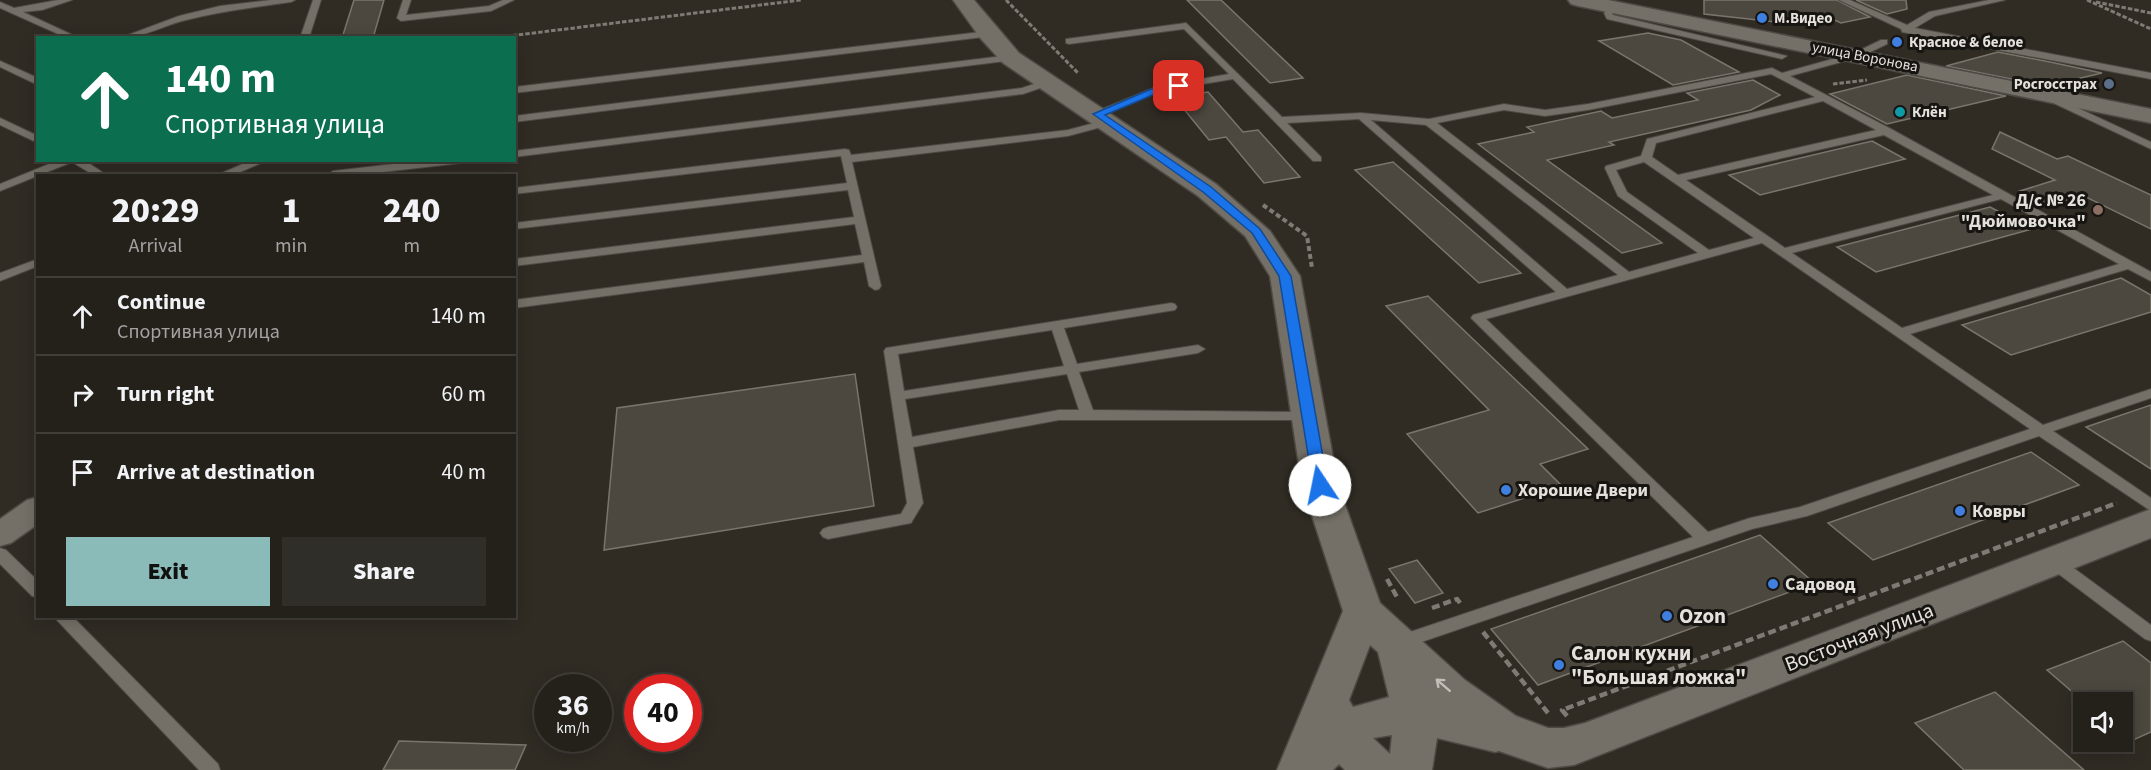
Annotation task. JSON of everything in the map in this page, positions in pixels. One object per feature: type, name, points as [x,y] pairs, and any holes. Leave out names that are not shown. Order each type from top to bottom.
[{"type":"street","points":[[963,0],[988,34],[1011,58],[1207,190],[1256,231],[1285,276],[1320,485],[1381,605],[1405,671],[1414,716],[1414,756],[1409,770]]},
{"type":"street","name":"улица Воронова","points":[[1578,0],[2151,116]]},
{"type":"street","points":[[0,535],[36,509]]},
{"type":"street","name":"Восточная улица","points":[[1539,752],[1589,741],[2151,523]]},
{"type":"street","points":[[1300,770],[1332,692],[1381,605]]},
{"type":"street","points":[[1396,644],[1472,709],[1539,752]]},
{"type":"street","points":[[1332,692],[1336,718],[1343,732],[1359,757],[1376,770]]},
{"type":"street","points":[[1307,770],[1314,758],[1343,732],[1375,718],[1414,716],[1457,723],[1539,752]]},
{"type":"lane","points":[[0,15],[68,0]]},
{"type":"lane","points":[[130,36],[189,16],[291,0]]},
{"type":"lane","points":[[305,36],[317,0]]},
{"type":"lane","points":[[407,0],[401,18],[491,8],[510,0]]},
{"type":"lane","points":[[1843,0],[1904,31],[2151,76]]},
{"type":"lane","points":[[1904,31],[1932,14],[2001,0]]},
{"type":"lane","points":[[0,5],[70,36]]},
{"type":"lane","points":[[1614,7],[1608,13],[1610,17],[1782,56]]},
{"type":"lane","points":[[1069,41],[1186,26],[1317,159]]},
{"type":"lane","points":[[516,90],[988,34]]},
{"type":"lane","points":[[1781,76],[1857,55],[1884,42]]},
{"type":"lane","points":[[516,119],[1011,58]]},
{"type":"lane","points":[[0,64],[36,81]]},
{"type":"lane","points":[[1279,120],[1361,116],[1429,122],[1504,108],[1545,113],[1588,108],[1772,71],[1887,131],[2151,277]]},
{"type":"lane","points":[[847,159],[1068,133],[1159,89],[1236,76]]},
{"type":"lane","points":[[516,154],[1023,91],[1049,82]]},
{"type":"lane","points":[[2041,94],[2151,146]]},
{"type":"lane","points":[[1646,158],[1651,141],[1824,98]]},
{"type":"lane","points":[[1361,116],[1565,294]]},
{"type":"lane","points":[[0,121],[36,139]]},
{"type":"lane","points":[[1429,122],[1627,276]]},
{"type":"lane","points":[[1677,179],[1887,131]]},
{"type":"lane","points":[[516,191],[845,153],[875,286]]},
{"type":"lane","points":[[1707,254],[1622,194],[1610,168],[1646,158],[1902,332],[2151,506]]},
{"type":"lane","points":[[0,187],[64,162]]},
{"type":"lane","points":[[78,162],[100,174]]},
{"type":"lane","points":[[225,174],[258,162]]},
{"type":"lane","points":[[333,174],[442,162]]},
{"type":"lane","points":[[516,226],[853,186]]},
{"type":"lane","points":[[1783,252],[2001,196]]},
{"type":"lane","points":[[516,263],[861,220]]},
{"type":"lane","points":[[1706,540],[1477,318],[1764,239]]},
{"type":"lane","points":[[516,304],[869,258]]},
{"type":"lane","points":[[0,277],[36,263]]},
{"type":"lane","points":[[1902,332],[2129,265]]},
{"type":"lane","points":[[828,533],[906,519],[915,503],[891,351],[1171,307]]},
{"type":"lane","points":[[1056,324],[1088,415]]},
{"type":"lane","points":[[898,396],[1198,349]]},
{"type":"lane","points":[[1396,644],[1750,524],[1803,512],[2151,393]]},
{"type":"lane","points":[[906,443],[1059,415],[1307,417]]},
{"type":"lane","points":[[0,554],[36,590]]},
{"type":"lane","points":[[2054,562],[2151,634]]},
{"type":"lane","points":[[63,618],[211,770]]},
{"type":"path","points":[[509,36],[801,0]]},
{"type":"path","points":[[1006,0],[1080,75]]},
{"type":"path","points":[[2151,13],[2087,0],[2151,29]]},
{"type":"path","points":[[1260,203],[1307,236],[1312,270]]},
{"type":"path","points":[[1381,605],[1383,571]]},
{"type":"building","points":[[354,0],[384,0],[374,36],[343,36]]},
{"type":"building","points":[[1187,0],[1221,0],[1303,78],[1270,83]]},
{"type":"building","points":[[1704,0],[1837,0],[1870,17],[1841,23],[1825,16],[1776,22],[1704,14]]},
{"type":"building","points":[[1856,0],[1906,0],[1907,9],[1887,14]]},
{"type":"building","points":[[1648,33],[1681,40],[1739,72],[1673,85],[1599,41]]},
{"type":"building","points":[[1998,52],[2102,73],[2047,86],[1946,66]]},
{"type":"building","name":"Клён","points":[[1907,75],[2006,96],[1887,124],[1830,94]]},
{"type":"building","points":[[1753,80],[1780,95],[1751,110],[1609,142],[1614,145],[1547,160],[1662,243],[1622,253],[1478,144],[1534,132],[1527,127],[1601,111],[1612,118],[1698,100],[1687,93]]},
{"type":"building","points":[[1208,92],[1243,132],[1258,130],[1300,177],[1264,183],[1226,137],[1209,140],[1174,97]]},
{"type":"building","points":[[2000,132],[2057,159],[2068,156],[2151,195],[2151,229],[2082,195],[2050,205],[2020,191],[2055,180],[1992,149]]},
{"type":"building","points":[[1872,141],[1905,159],[1760,195],[1729,175]]},
{"type":"building","points":[[1393,162],[1521,273],[1479,283],[1355,170]]},
{"type":"building","points":[[1990,207],[2032,229],[1876,272],[1837,247]]},
{"type":"building","points":[[2121,278],[2151,295],[2151,312],[2011,355],[1962,325]]},
{"type":"building","points":[[1428,296],[1588,449],[1540,464],[1562,486],[1478,513],[1407,434],[1489,410],[1386,306]]},
{"type":"building","points":[[855,374],[874,506],[604,550],[617,408]]},
{"type":"building","points":[[2151,405],[2151,469],[2086,427]]},
{"type":"building","points":[[2031,452],[2079,485],[1873,560],[1828,523]]},
{"type":"building","points":[[1760,535],[1814,583],[1538,685],[1491,629]]},
{"type":"building","points":[[1417,560],[1443,593],[1415,603],[1389,569]]},
{"type":"building","points":[[2123,641],[2151,663],[2151,732],[2133,740],[2133,692],[2073,692],[2047,670]]},
{"type":"building","points":[[1995,692],[2084,770],[1964,770],[1915,723]]},
{"type":"building","points":[[399,741],[526,745],[515,770],[383,770]]},
{"type":"place","name":"М.Видео","points":[[1762,18]]},
{"type":"place","name":"Красное & белое","points":[[1897,42]]},
{"type":"place","name":"Росгосстрах","points":[[2109,84]]},
{"type":"place","name":"Клён","points":[[1900,112]]},
{"type":"place","name":"Д/с № 26 \"Дюймовочка\"","points":[[2098,210]]},
{"type":"place","name":"Хорошие Двери","points":[[1506,490]]},
{"type":"place","name":"Ковры","points":[[1960,511]]},
{"type":"place","name":"Садовод","points":[[1773,584]]},
{"type":"place","name":"Ozon","points":[[1667,616]]},
{"type":"place","name":"Салон кухни \"Большая ложка\"","points":[[1559,665]]},
{"type":"route","points":[[1179,86],[1159,89],[1098,114],[1207,190],[1256,231],[1285,276],[1320,485]]}]
